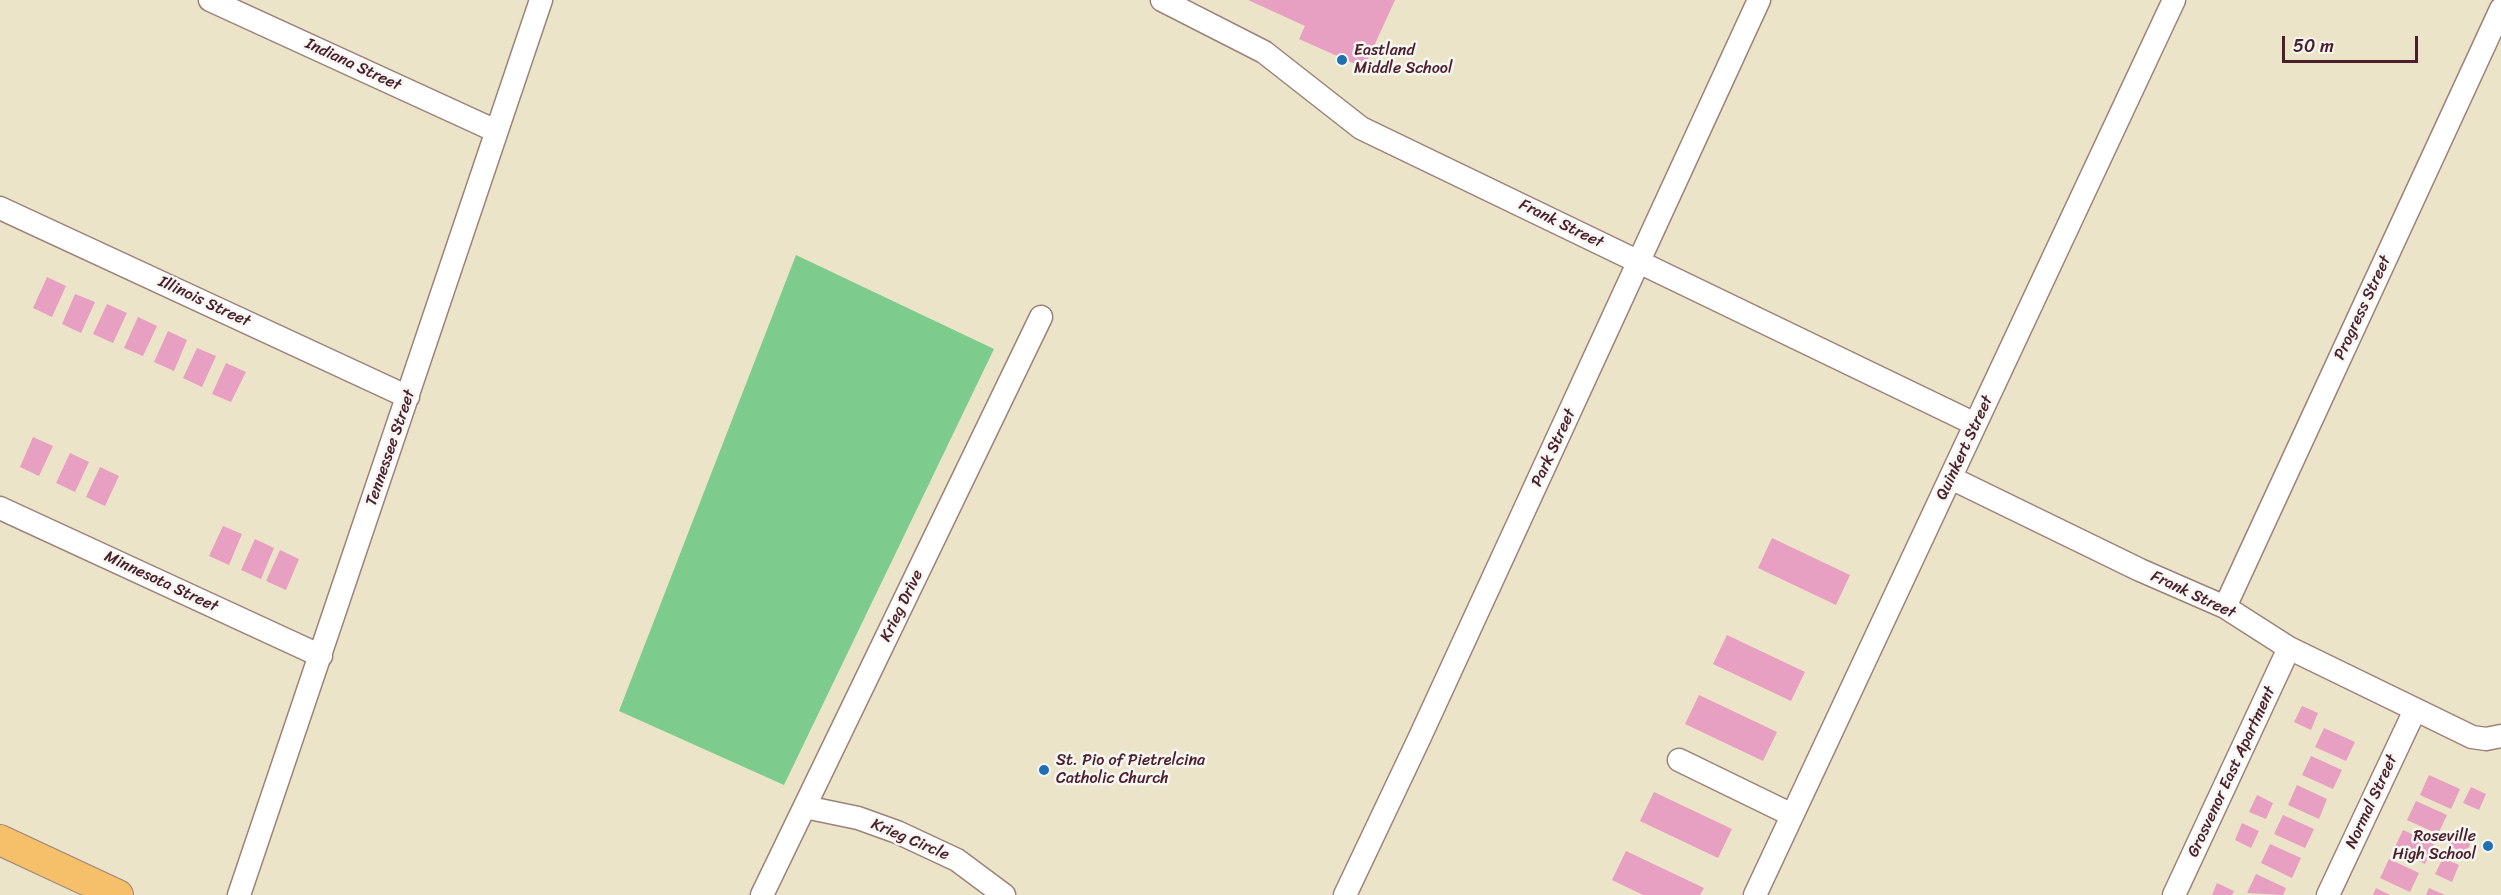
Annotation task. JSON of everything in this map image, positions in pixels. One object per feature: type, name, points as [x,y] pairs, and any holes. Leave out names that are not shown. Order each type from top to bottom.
[{"type":"main road","points":[[0,840],[118,895]]},
{"type":"street","name":"Indiana Street","points":[[210,0],[496,131]]},
{"type":"street","name":"Tennessee Street","points":[[239,895],[540,0]]},
{"type":"street","name":"Frank Street","points":[[1162,0],[1264,52],[1361,128],[1976,424]]},
{"type":"street","name":"Park Street","points":[[1345,895],[1425,729],[1759,0]]},
{"type":"street","name":"Quinkert Street","points":[[1755,895],[2174,0]]},
{"type":"street","name":"Progress Street","points":[[2225,607],[2501,9]]},
{"type":"street","name":"Illinois Street","points":[[0,208],[408,397]]},
{"type":"street","name":"Krieg Drive","points":[[762,895],[1041,317]]},
{"type":"street","name":"Frank Street","points":[[1952,478],[2140,570],[2225,607],[2289,648],[2472,737],[2500,737]]},
{"type":"street","name":"Minnesota Street","points":[[0,508],[321,656]]},
{"type":"street","name":"Grosvenor East Apartment","points":[[2174,895],[2289,648]]},
{"type":"street","name":"Normal Street","points":[[2328,895],[2415,710]]},
{"type":"street","points":[[1679,760],[1792,815]]},
{"type":"street","name":"Krieg Circle","points":[[805,807],[858,818],[897,832],[957,860],[1004,895]]},
{"type":"green space","points":[[796,255],[994,349],[784,785],[619,711]]},
{"type":"building","points":[[1248,0],[1395,0],[1364,68],[1299,39],[1305,26]]},
{"type":"building","points":[[47,277],[66,286],[52,317],[33,308]]},
{"type":"building","points":[[75,294],[95,302],[81,333],[62,324]]},
{"type":"building","points":[[107,304],[127,313],[113,343],[93,334]]},
{"type":"building","points":[[138,317],[157,326],[143,356],[124,348]]},
{"type":"building","points":[[168,331],[187,340],[174,371],[154,362]]},
{"type":"building","points":[[197,348],[216,356],[202,387],[183,378]]},
{"type":"building","points":[[226,363],[246,372],[231,402],[212,394]]},
{"type":"building","points":[[33,437],[53,446],[39,476],[20,467]]},
{"type":"building","points":[[70,453],[89,462],[75,492],[56,483]]},
{"type":"building","points":[[100,467],[119,476],[105,506],[86,497]]},
{"type":"building","points":[[223,526],[242,534],[229,565],[209,556]]},
{"type":"building","points":[[1772,538],[1850,575],[1836,605],[1758,568]]},
{"type":"building","points":[[255,539],[274,548],[261,579],[241,570]]},
{"type":"building","points":[[280,550],[299,559],[286,590],[266,581]]},
{"type":"building","points":[[1727,635],[1805,672],[1791,701],[1713,664]]},
{"type":"building","points":[[1699,695],[1777,732],[1763,761],[1685,724]]},
{"type":"building","points":[[2302,706],[2318,713],[2311,730],[2294,722]]},
{"type":"building","points":[[2324,728],[2355,742],[2346,761],[2315,747]]},
{"type":"building","points":[[2311,756],[2342,770],[2333,789],[2302,775]]},
{"type":"building","points":[[2429,775],[2460,789],[2451,809],[2420,795]]},
{"type":"building","points":[[2297,785],[2327,799],[2319,819],[2288,805]]},
{"type":"building","points":[[2471,787],[2486,794],[2479,810],[2463,803]]},
{"type":"building","points":[[1654,792],[1732,829],[1718,858],[1640,821]]},
{"type":"building","points":[[2257,795],[2273,803],[2266,819],[2249,812]]},
{"type":"building","points":[[2416,801],[2447,815],[2438,834],[2407,820]]},
{"type":"building","points":[[2283,815],[2314,829],[2305,848],[2274,834]]},
{"type":"building","points":[[2242,823],[2259,831],[2251,848],[2235,840]]},
{"type":"building","points":[[2457,829],[2473,837],[2466,854],[2449,846]]},
{"type":"building","points":[[2403,830],[2434,844],[2425,864],[2394,849]]},
{"type":"building","points":[[2270,844],[2301,858],[2292,878],[2261,863]]},
{"type":"building","points":[[1626,851],[1704,888],[1700,895],[1643,895],[1612,880]]},
{"type":"building","points":[[2443,858],[2459,865],[2452,882],[2435,874]]},
{"type":"building","points":[[2389,859],[2419,873],[2410,892],[2380,878]]},
{"type":"building","points":[[2256,874],[2286,888],[2283,895],[2247,893]]},
{"type":"building","points":[[2217,883],[2234,891],[2232,895],[2212,895]]},
{"type":"building","points":[[2376,888],[2390,895],[2373,895]]},
{"type":"building","points":[[2429,888],[2445,895],[2426,895]]},
{"type":"place","name":"Eastland Middle School","points":[[1342,60]]},
{"type":"place","name":"St. Pio of Pietrelcina Catholic Church","points":[[1044,770]]},
{"type":"place","name":"Roseville High School","points":[[2488,846]]}]
